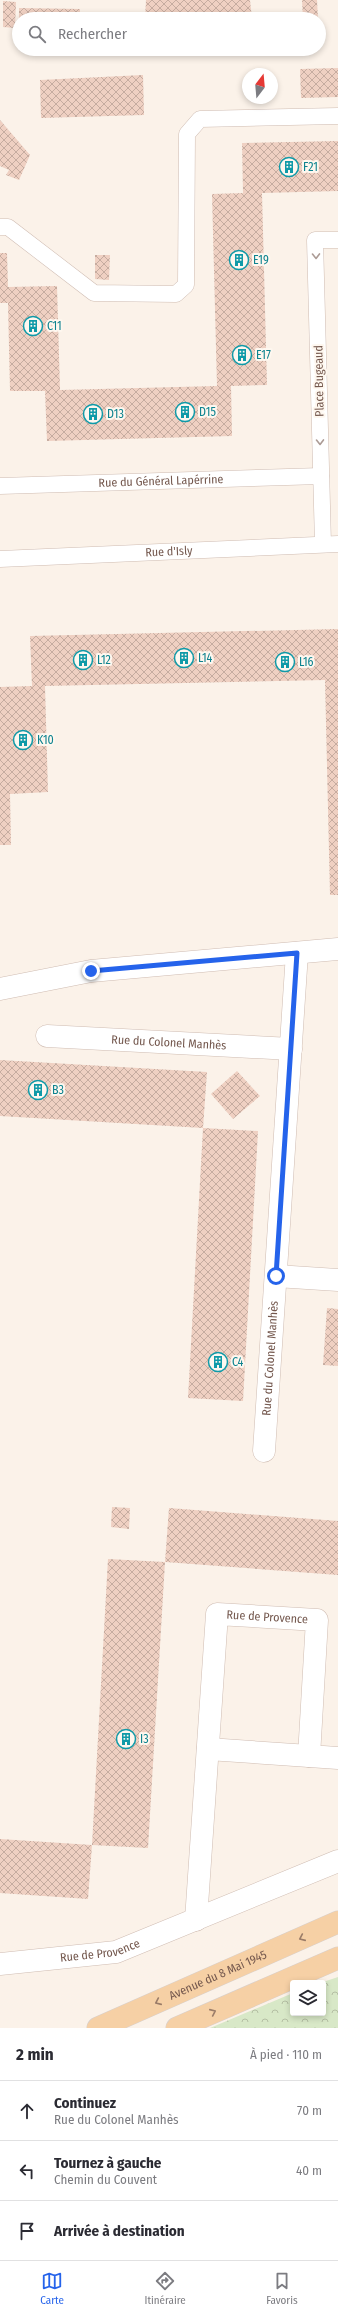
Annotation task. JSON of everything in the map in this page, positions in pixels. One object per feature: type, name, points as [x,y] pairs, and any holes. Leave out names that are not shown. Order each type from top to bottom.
[{"type":"main road","name":"Avenue du 8 Mai 1945","points":[[98,2028],[338,1922]]},
{"type":"main road","points":[[177,2028],[338,1958]]},
{"type":"street","points":[[0,989],[91,971],[338,949]]},
{"type":"street","name":"Rue du Colonel Manhès","points":[[264,1451],[297,953]]},
{"type":"street","name":"Rue du Colonel Manhès","points":[[47,1036],[291,1049]]},
{"type":"street","points":[[276,1276],[338,1280]]},
{"type":"street","name":"Rue de Provence","points":[[196,1920],[217,1614],[317,1620],[309,1756]]},
{"type":"street","points":[[208,1749],[338,1758]]},
{"type":"street","name":"Rue de Provence","points":[[0,1964],[116,1952],[338,1861]]},
{"type":"lane","points":[[0,227],[8,227],[94,293],[176,294],[186,285],[186,134],[200,119],[338,116]]},
{"type":"lane","name":"Place Bugeaud","points":[[330,544],[321,476],[315,240],[338,240]]},
{"type":"lane","name":"Rue du Général Lapérrine","points":[[0,486],[321,476]]},
{"type":"lane","name":"Rue d'Isly","points":[[0,559],[330,544]]},
{"type":"green space","points":[[338,1977],[338,2028],[210,2028],[290,1994],[290,2016],[326,2016],[326,1981]]},
{"type":"building","points":[[146,0],[250,0],[251,12],[145,12]]},
{"type":"building","points":[[302,0],[317,0],[318,12],[303,12]]},
{"type":"building","points":[[3,1],[16,2],[16,12],[12,12],[12,28],[3,27]]},
{"type":"building","points":[[19,8],[80,9],[80,12],[19,12]]},
{"type":"building","points":[[338,68],[338,97],[301,98],[300,69]]},
{"type":"building","points":[[143,75],[144,115],[41,118],[40,80]]},
{"type":"building","points":[[0,120],[30,155],[19,180],[6,175],[9,170],[0,166]]},
{"type":"building","points":[[338,141],[338,191],[262,193],[267,385],[231,386],[232,436],[47,441],[45,391],[10,391],[8,303],[0,303],[0,253],[7,253],[8,287],[57,286],[60,390],[217,386],[212,194],[243,193],[242,143]]},
{"type":"building","points":[[95,255],[110,255],[109,280],[95,279]]},
{"type":"building","points":[[338,629],[338,895],[330,895],[325,680],[45,686],[48,792],[10,794],[11,845],[0,845],[0,687],[32,686],[30,636]]},
{"type":"building","points":[[0,1060],[207,1072],[203,1128],[0,1116]]},
{"type":"building","points":[[237,1071],[260,1096],[233,1119],[211,1094]]},
{"type":"building","points":[[203,1128],[258,1131],[243,1401],[188,1398]]},
{"type":"building","points":[[327,1308],[338,1309],[338,1366],[323,1365]]},
{"type":"building","points":[[112,1507],[130,1508],[129,1529],[111,1527]]},
{"type":"building","points":[[169,1508],[338,1521],[338,1575],[165,1562]]},
{"type":"building","points":[[108,1559],[165,1562],[148,1848],[92,1845]]},
{"type":"building","points":[[0,1839],[92,1845],[88,1899],[0,1893]]},
{"type":"place","name":"F21","points":[[289,167]]},
{"type":"place","name":"E19","points":[[239,260]]},
{"type":"place","name":"C11","points":[[33,326]]},
{"type":"place","name":"E17","points":[[242,355]]},
{"type":"place","name":"D15","points":[[185,412]]},
{"type":"place","name":"D13","points":[[93,414]]},
{"type":"place","name":"L14","points":[[184,658]]},
{"type":"place","name":"L12","points":[[83,660]]},
{"type":"place","name":"L16","points":[[285,662]]},
{"type":"place","name":"K10","points":[[23,740]]},
{"type":"place","name":"B3","points":[[38,1090]]},
{"type":"place","name":"C4","points":[[218,1362]]},
{"type":"place","name":"I3","points":[[126,1739]]},
{"type":"route","points":[[91,971],[297,953],[276,1276]]}]
